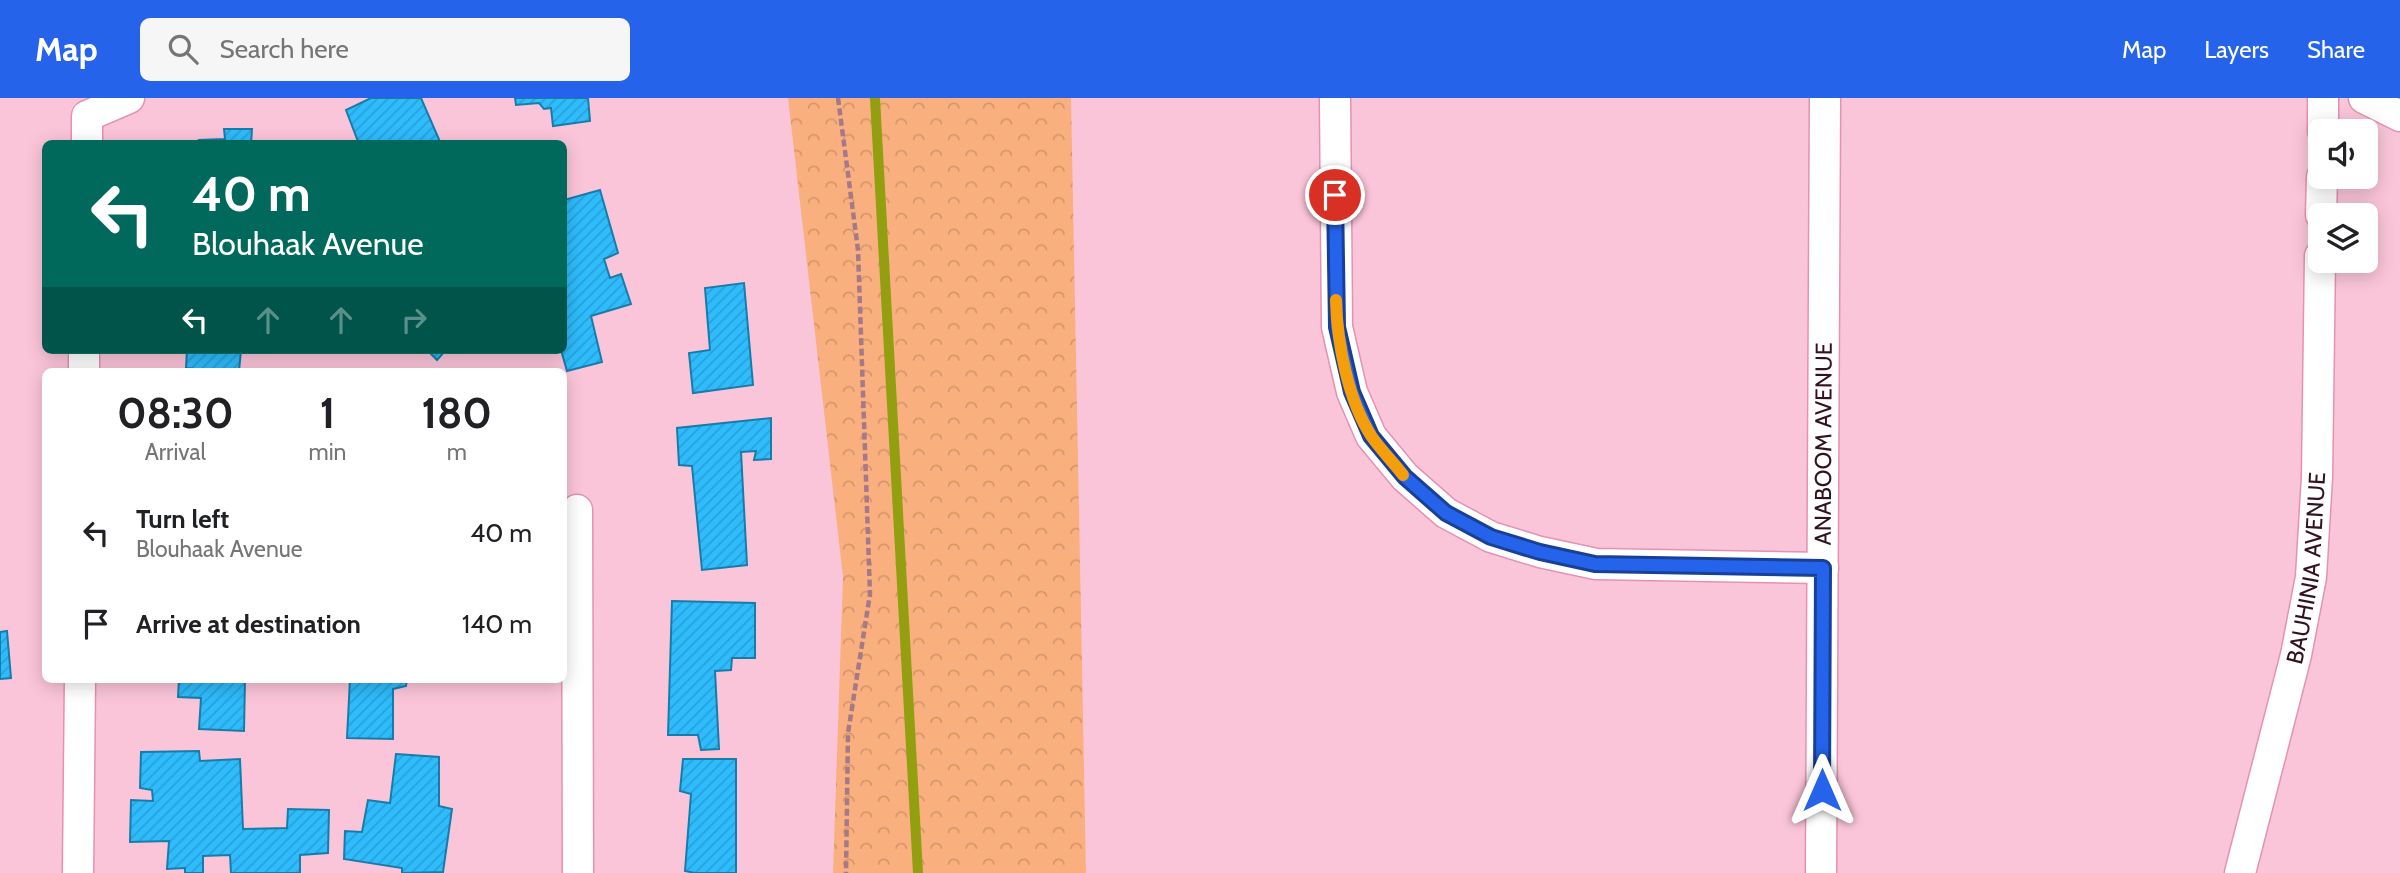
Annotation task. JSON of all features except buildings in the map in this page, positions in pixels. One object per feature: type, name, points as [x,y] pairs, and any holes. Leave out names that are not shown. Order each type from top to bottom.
[{"type":"street","points":[[87,119],[129,98]]},
{"type":"street","points":[[1335,98],[1337,327],[1352,392],[1371,436],[1405,477],[1446,513],[1491,537],[1540,552],[1595,564],[1823,568]]},
{"type":"street","name":"ANABOOM AVENUE","points":[[1821,873],[1825,98]]},
{"type":"street","points":[[2323,98],[2323,119]]},
{"type":"street","points":[[2364,98],[2400,116]]},
{"type":"street","name":"BAUHINIA AVENUE","points":[[2241,873],[2296,655],[2311,577],[2317,477],[2320,273]]},
{"type":"street","points":[[577,510],[578,873]]},
{"type":"street","points":[[78,873],[80,683]]},
{"type":"path","points":[[838,98],[858,250],[870,594],[848,733],[846,873]]},
{"type":"green space","points":[[788,98],[1071,98],[1086,873],[833,873],[843,577]]},
{"type":"waterway","points":[[875,98],[918,873]]},
{"type":"slow traffic","points":[[1336,300],[1337,327],[1352,392],[1371,436],[1403,475]]},
{"type":"route","points":[[1335,195],[1337,327],[1352,392],[1371,436],[1405,477],[1446,513],[1491,537],[1540,552],[1595,564],[1823,568],[1822,790]]}]
